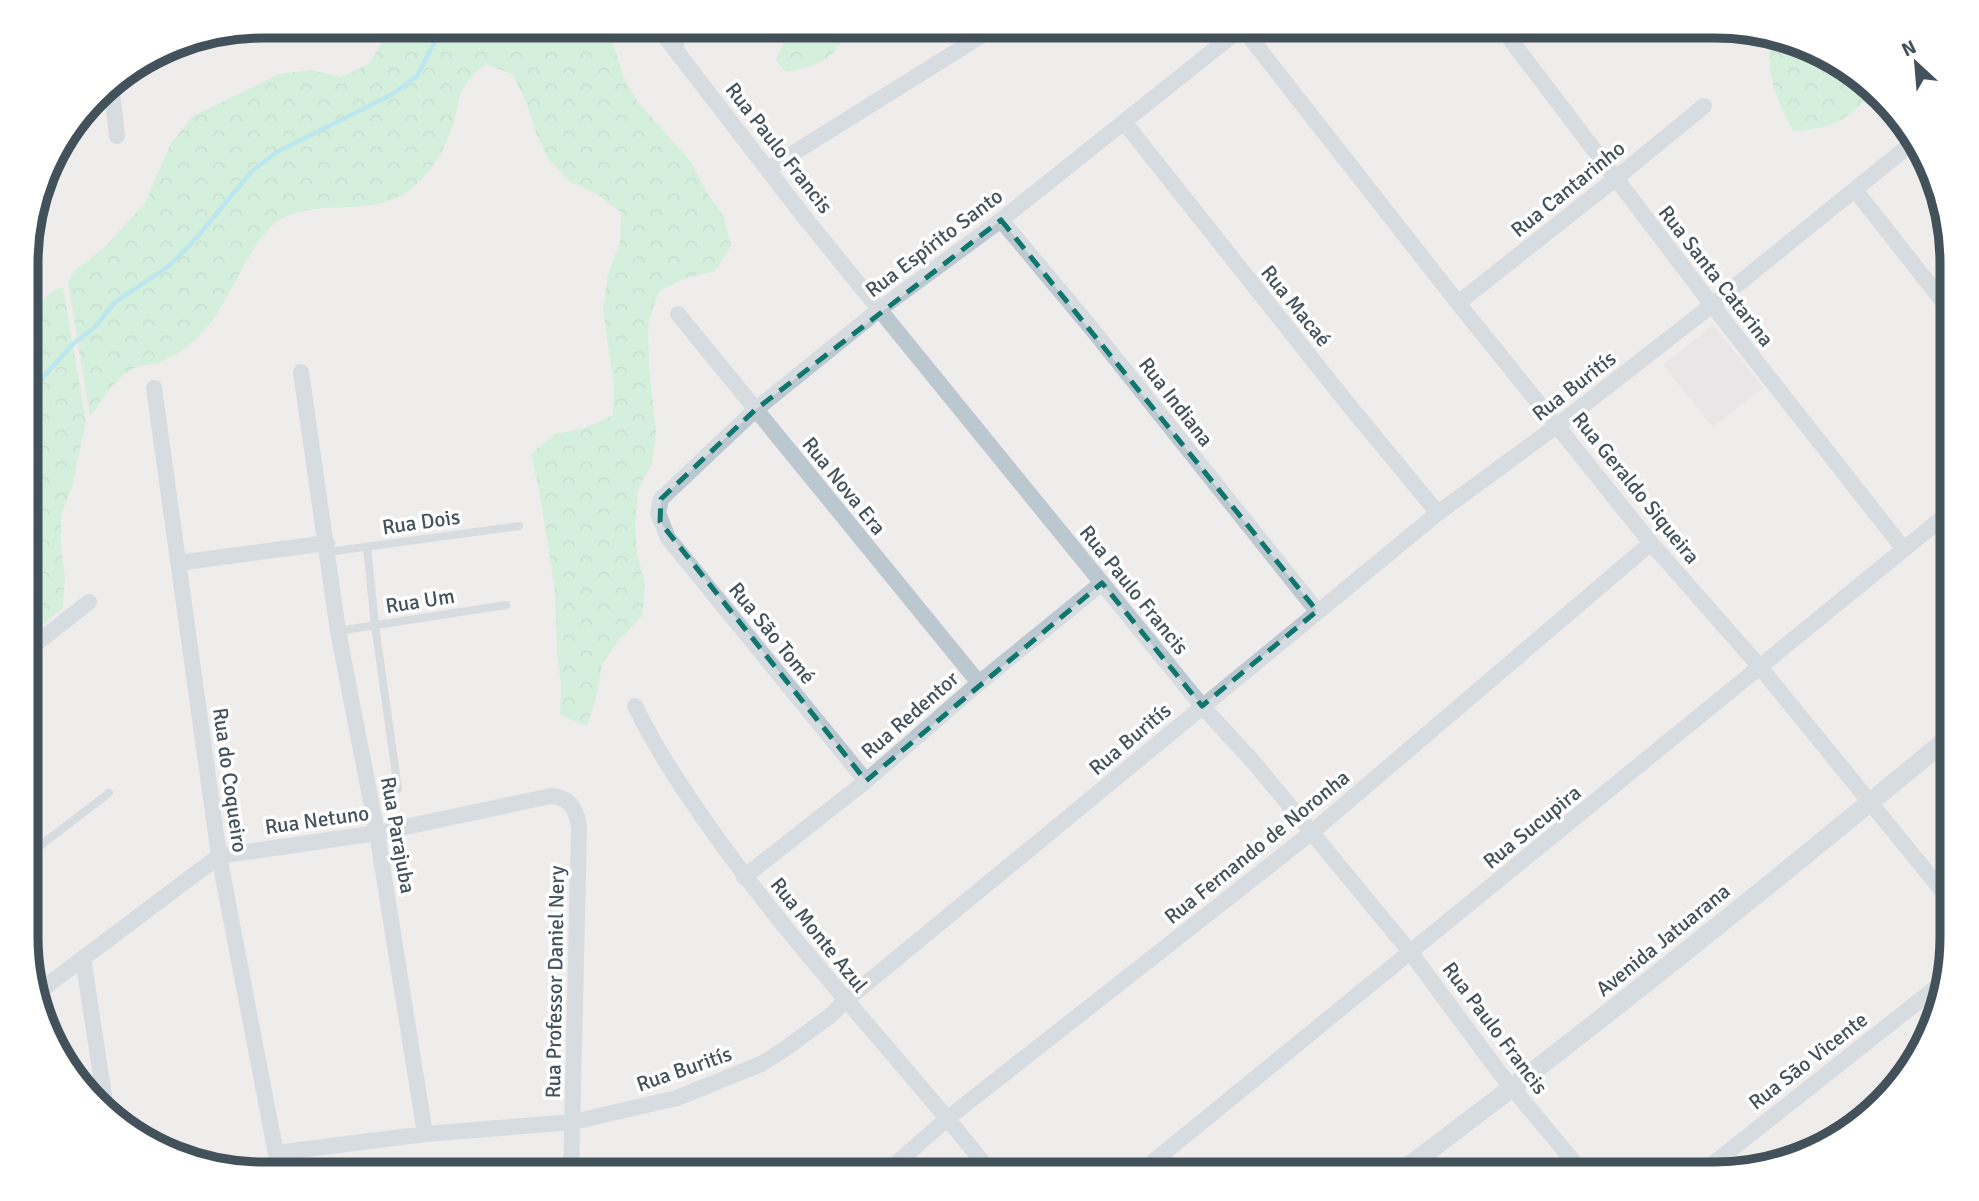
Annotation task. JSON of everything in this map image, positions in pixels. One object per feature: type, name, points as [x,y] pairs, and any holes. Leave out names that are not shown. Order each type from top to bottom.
[{"type":"street","name":"Rua Paulo Francis","points":[[666,38],[880,309],[1202,706],[1256,765],[1411,953],[1513,1088],[1574,1162]]},
{"type":"street","points":[[675,49],[677,38]]},
{"type":"street","points":[[768,169],[979,38]]},
{"type":"street","name":"Rua Espírito Santo","points":[[659,505],[666,493],[755,410],[880,309],[1001,220],[1228,38]]},
{"type":"street","name":"Rua Geraldo Siqueira","points":[[1251,38],[1458,303],[1651,543],[1760,667],[1940,888]]},
{"type":"street","name":"Rua Santa Catarina","points":[[1511,40],[1712,306],[1903,548]]},
{"type":"street","points":[[113,96],[117,136]]},
{"type":"street","name":"Rua Cantarinho","points":[[1458,303],[1704,106]]},
{"type":"street","name":"Rua Macaé","points":[[1124,122],[1347,404],[1438,513]]},
{"type":"street","name":"Rua Buritís","points":[[276,1153],[425,1134],[573,1122],[677,1098],[732,1077],[782,1051],[831,1015],[1438,513],[1558,425],[1712,306],[1907,147]]},
{"type":"street","points":[[1855,190],[1940,298]]},
{"type":"street","name":"Rua Indiana","points":[[1001,220],[1092,329],[1317,611]]},
{"type":"street","name":"Rua Nova Era","points":[[678,314],[979,683]]},
{"type":"street","name":"Rua Parajuba","points":[[300,372],[338,631],[377,833],[425,1134]]},
{"type":"street","name":"Rua do Coqueiro","points":[[154,388],[219,856],[278,1162]]},
{"type":"street","name":"Rua São Tomé","points":[[659,505],[660,522],[668,538],[866,781]]},
{"type":"street","name":"Rua Sucupira","points":[[1153,1162],[1940,519]]},
{"type":"street","name":"Rua Fernando de Noronha","points":[[898,1162],[948,1118],[1311,833],[1651,543]]},
{"type":"street","points":[[178,563],[327,547]]},
{"type":"street","name":"Rua Redentor","points":[[744,877],[866,781],[979,683],[1102,583]]},
{"type":"street","points":[[38,642],[89,603]]},
{"type":"street","name":"Rua Monte Azul","points":[[635,706],[670,770],[744,877],[845,1001],[983,1162]]},
{"type":"street","name":"Avenida Jatuarana","points":[[1414,1162],[1513,1088],[1940,745]]},
{"type":"street","name":"Rua Netuno","points":[[44,987],[219,856],[377,833],[551,796],[561,797]]},
{"type":"street","name":"Rua Professor Daniel Nery","points":[[561,797],[572,807],[579,828],[571,1162]]},
{"type":"street","points":[[83,958],[104,1096]]},
{"type":"street","name":"Rua São Vicente","points":[[1715,1162],[1935,988]]},
{"type":"lane","name":"Rua Dois","points":[[327,547],[367,547],[519,526]]},
{"type":"lane","points":[[367,547],[398,789]]},
{"type":"lane","name":"Rua Um","points":[[338,631],[506,605]]},
{"type":"lane","points":[[38,847],[109,793]]},
{"type":"highlighted area","points":[[1001,220],[1317,611],[1202,706],[1102,583],[866,781],[660,522],[661,499],[755,410]]},
{"type":"shaded area","points":[[1713,325],[1763,388],[1713,427],[1663,365]]},
{"type":"green space","points":[[385,38],[612,38],[623,76],[638,102],[691,162],[724,217],[731,246],[715,271],[686,278],[659,291],[648,323],[649,368],[656,432],[652,463],[638,490],[635,522],[637,553],[645,584],[642,616],[620,639],[602,664],[597,695],[587,726],[560,715],[561,685],[555,592],[531,454],[555,434],[585,428],[613,415],[614,385],[603,310],[608,274],[620,243],[621,212],[597,194],[570,182],[549,160],[512,74],[485,64],[470,78],[461,91],[452,129],[442,151],[421,180],[402,195],[373,205],[297,212],[272,226],[252,252],[217,314],[203,332],[172,357],[126,372],[90,417],[68,282],[75,270],[103,249],[145,203],[170,145],[193,116],[279,74],[311,70],[341,77],[369,64]]},
{"type":"green space","points":[[785,38],[843,38],[825,60],[808,67],[786,72],[776,60]]},
{"type":"green space","points":[[1770,46],[1802,56],[1828,69],[1867,98],[1838,122],[1819,128],[1793,131],[1773,84]]},
{"type":"green space","points":[[63,287],[86,422],[72,487],[61,515],[65,578],[63,608],[38,628],[38,306],[52,291]]},
{"type":"waterway","points":[[38,383],[74,343],[95,327],[114,303],[169,266],[192,243],[252,171],[277,152],[391,95],[417,76],[437,38]]}]
